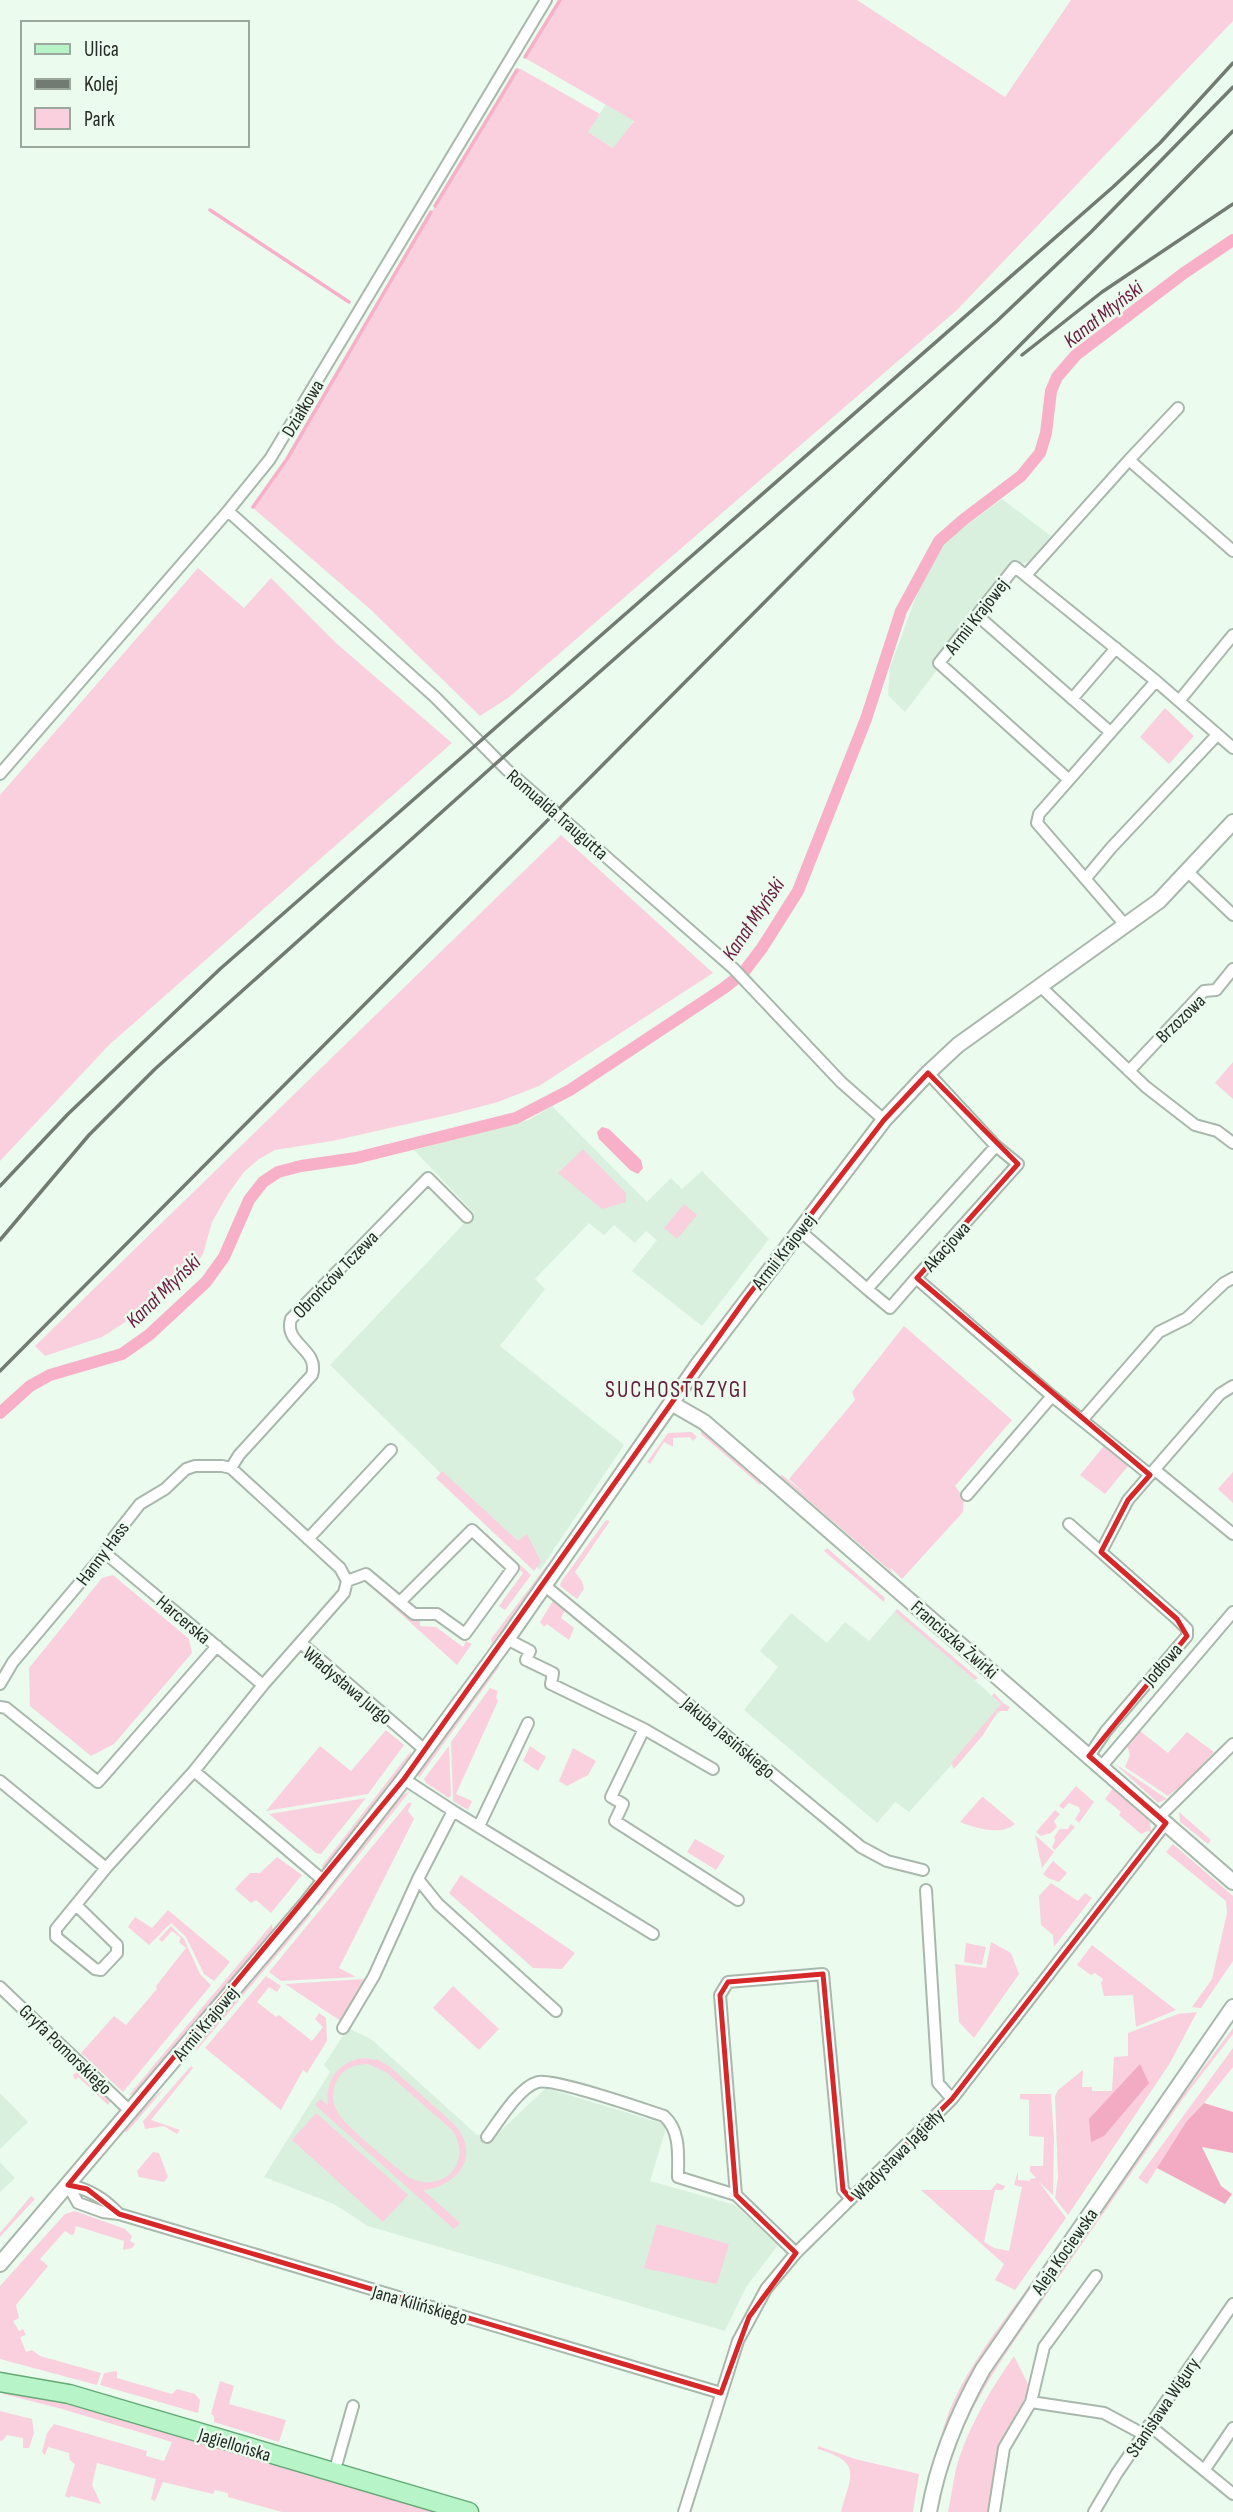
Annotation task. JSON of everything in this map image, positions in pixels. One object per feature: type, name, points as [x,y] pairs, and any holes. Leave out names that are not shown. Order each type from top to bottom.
[{"type":"main road","name":"Jagiellońska","points":[[0,2382],[69,2394],[469,2512]]},
{"type":"street","name":"Działkowa","points":[[0,774],[228,512],[270,459],[546,0]]},
{"type":"street","points":[[1026,575],[1178,408]]},
{"type":"street","points":[[1129,460],[1233,551]]},
{"type":"street","name":"Romualda Traugutta","points":[[228,512],[435,696],[506,769],[734,969],[841,1082],[884,1120]]},
{"type":"street","name":"Armii Krajowej","points":[[1068,779],[939,663],[1015,567],[1156,681],[1233,748]]},
{"type":"street","points":[[978,615],[1109,731]]},
{"type":"street","points":[[1179,701],[1233,635]]},
{"type":"street","points":[[1072,699],[1116,648]]},
{"type":"street","points":[[1126,926],[1037,823],[1039,814],[1068,779],[1156,681]]},
{"type":"street","points":[[1086,878],[1217,735]]},
{"type":"street","name":"Armii Krajowej","points":[[0,2263],[131,2112],[324,1881],[426,1751],[727,1324],[884,1120],[958,1045],[1159,901],[1233,822]]},
{"type":"street","points":[[1188,872],[1233,915]]},
{"type":"street","name":"Brzozowa","points":[[1129,1071],[1204,991],[1216,990],[1233,969]]},
{"type":"street","points":[[1040,986],[1146,1087],[1195,1125],[1217,1131],[1233,1143]]},
{"type":"street","name":"Akacjowa","points":[[928,1073],[996,1146],[1018,1164],[916,1278],[1052,1396],[1152,1473]]},
{"type":"street","name":"Akacjowa","points":[[867,1289],[996,1146]]},
{"type":"street","name":"Obrońców Tczewa","points":[[231,1468],[239,1455],[312,1375],[312,1357],[290,1335],[291,1319],[428,1178],[467,1217]]},
{"type":"street","points":[[799,1230],[890,1308],[916,1278]]},
{"type":"street","points":[[1083,1419],[1159,1332],[1187,1318],[1224,1283],[1233,1278]]},
{"type":"street","points":[[1101,1552],[1128,1500],[1220,1395],[1233,1386]]},
{"type":"street","points":[[967,1495],[1052,1396]]},
{"type":"street","name":"Franciszka Żwirki","points":[[671,1403],[704,1422],[1233,1882]]},
{"type":"street","points":[[308,1539],[391,1450]]},
{"type":"street","name":"Hanny Hass","points":[[0,1684],[12,1663],[105,1553],[140,1504],[164,1489],[186,1469],[195,1466],[231,1468]]},
{"type":"street","points":[[231,1468],[340,1568],[347,1581],[344,1593],[301,1643]]},
{"type":"street","points":[[1152,1473],[1233,1534]]},
{"type":"street","name":"Jodłowa","points":[[1069,1524],[1177,1619],[1186,1629],[1187,1636],[1106,1731],[1089,1756]]},
{"type":"street","points":[[347,1581],[366,1574],[414,1614],[437,1614],[465,1634],[513,1568],[472,1530],[400,1602]]},
{"type":"street","name":"Harcerska","points":[[105,1553],[263,1685]]},
{"type":"street","name":"Jakuba Jasińskiego","points":[[544,1584],[866,1851],[897,1864],[923,1870]]},
{"type":"street","name":"Jodłowa","points":[[1101,1767],[1233,1612]]},
{"type":"street","points":[[507,1639],[530,1651],[526,1660],[553,1673],[551,1684],[644,1729],[713,1769]]},
{"type":"street","name":"Władysława Jurgo","points":[[76,1905],[117,1945],[117,1953],[101,1970],[94,1969],[56,1937],[55,1929],[106,1868],[194,1771],[263,1685],[301,1643],[426,1751]]},
{"type":"street","points":[[0,1707],[12,1713],[98,1782],[217,1646]]},
{"type":"street","points":[[479,1826],[528,1723]]},
{"type":"street","points":[[644,1729],[611,1797],[623,1804],[615,1821],[738,1900]]},
{"type":"street","name":"Władysława Jagiełły","points":[[684,2512],[738,2341],[766,2289],[796,2253],[952,2099],[1162,1820],[1233,1744]]},
{"type":"street","points":[[194,1771],[324,1881]]},
{"type":"street","points":[[404,1779],[653,1934]]},
{"type":"street","points":[[0,1781],[106,1868]]},
{"type":"street","points":[[343,2028],[374,1976],[418,1879],[453,1811]]},
{"type":"street","points":[[418,1879],[438,1905],[556,2011]]},
{"type":"street","points":[[926,1890],[937,2082],[952,2099]]},
{"type":"street","points":[[737,2195],[720,1995],[728,1982],[823,1974],[843,2190],[851,2200]]},
{"type":"street","name":"Gryfa Pomorskiego","points":[[0,1987],[131,2112]]},
{"type":"street","name":"Aleja Kociewska","points":[[929,2512],[945,2446],[961,2407],[983,2369],[1233,2007]]},
{"type":"street","points":[[487,2137],[517,2099],[536,2082],[563,2085],[664,2116],[672,2124],[678,2144],[678,2177],[737,2195],[796,2253]]},
{"type":"street","name":"Jana Kilińskiego","points":[[68,2185],[86,2189],[119,2214],[721,2393]]},
{"type":"street","points":[[994,2512],[1004,2448],[1031,2402],[1042,2353],[1047,2342],[1096,2276]]},
{"type":"street","name":"Stanisława Wigury","points":[[1094,2512],[1146,2429],[1233,2304]]},
{"type":"street","points":[[1031,2402],[1104,2413],[1146,2429],[1205,2469],[1233,2494]]},
{"type":"street","points":[[334,2473],[353,2406]]},
{"type":"street","points":[[1205,2469],[1233,2428]]},
{"type":"highlighted area","points":[[928,1073],[1018,1164],[917,1278],[1150,1475],[1128,1500],[1101,1552],[1177,1619],[1187,1636],[1089,1756],[1166,1823],[952,2099],[851,2199],[843,2190],[823,1974],[728,1982],[720,1995],[736,2195],[796,2253],[749,2317],[721,2393],[119,2214],[87,2189],[68,2185],[404,1779],[747,1297],[884,1120]]},
{"type":"shaded area","points":[[606,104],[634,120],[614,148],[588,132]]},
{"type":"shaded area","points":[[1002,499],[1051,536],[1029,561],[1015,567],[905,712],[888,695],[890,667],[927,567],[948,539]]},
{"type":"shaded area","points":[[552,1106],[647,1202],[671,1178],[682,1189],[702,1171],[769,1239],[702,1326],[632,1271],[657,1240],[646,1231],[635,1243],[614,1225],[604,1235],[589,1223],[535,1279],[545,1289],[500,1346],[624,1445],[540,1570],[330,1365],[474,1213],[414,1150],[529,1120]]},
{"type":"shaded area","points":[[602,1127],[609,1129],[641,1160],[643,1168],[638,1174],[630,1170],[599,1139],[597,1132]]},
{"type":"shaded area","points":[[897,1609],[1004,1707],[909,1812],[895,1802],[877,1823],[744,1710],[778,1667],[760,1651],[791,1613],[827,1643],[845,1622],[869,1641]]},
{"type":"shaded area","points":[[348,2028],[371,2039],[476,2134],[493,2138],[546,2088],[667,2125],[650,2181],[735,2205],[778,2245],[746,2287],[725,2331],[368,2226],[334,2204],[264,2177],[330,2072],[324,2065]]},
{"type":"shaded area","points":[[1140,2064],[1149,2083],[1104,2136],[1091,2142],[1089,2119]]},
{"type":"shaded area","points":[[0,2093],[28,2122],[0,2149]]},
{"type":"shaded area","points":[[1204,2103],[1233,2112],[1233,2153],[1202,2147],[1221,2186],[1232,2194],[1225,2204],[1157,2168],[1186,2122]]},
{"type":"shaded area","points":[[0,2162],[15,2178],[0,2192]]},
{"type":"green space","points":[[561,0],[857,0],[1005,97],[1071,0],[1233,0],[1233,21],[957,310],[508,698],[480,716],[370,609],[252,507],[288,459],[471,144],[519,68],[600,114],[588,132],[613,148],[634,121],[525,58]]},
{"type":"green space","points":[[198,568],[244,608],[271,578],[336,643],[452,743],[109,1045],[0,1161],[0,795]]},
{"type":"green space","points":[[1165,708],[1194,736],[1169,764],[1140,737]]},
{"type":"green space","points":[[561,835],[713,973],[539,1086],[498,1102],[452,1114],[332,1141],[275,1150],[244,1172],[228,1194],[212,1222],[203,1254],[191,1271],[102,1337],[45,1356],[35,1346]]},
{"type":"green space","points":[[1233,1062],[1233,1099],[1215,1083]]},
{"type":"green space","points":[[583,1149],[626,1193],[626,1202],[602,1209],[558,1173]]},
{"type":"green space","points":[[684,1204],[697,1215],[677,1239],[664,1228]]},
{"type":"green space","points":[[904,1326],[1012,1420],[955,1486],[964,1498],[963,1512],[902,1579],[780,1476],[809,1497],[789,1479],[855,1400],[852,1392]]},
{"type":"green space","points":[[701,1431],[763,1483],[760,1485],[701,1434]]},
{"type":"green space","points":[[692,1432],[697,1437],[693,1441],[690,1437],[673,1438],[673,1447],[664,1442],[650,1464],[647,1462],[668,1433]]},
{"type":"green space","points":[[1104,1446],[1128,1466],[1105,1494],[1080,1475]]},
{"type":"green space","points":[[442,1471],[518,1541],[527,1534],[541,1562],[534,1571],[436,1478]]},
{"type":"green space","points":[[1233,1472],[1233,1503],[1218,1489]]},
{"type":"green space","points":[[606,1520],[610,1521],[575,1572],[584,1589],[577,1599],[560,1586],[561,1582]]},
{"type":"green space","points":[[482,1533],[486,1533],[531,1575],[505,1610],[499,1606],[523,1573]]},
{"type":"green space","points":[[827,1548],[885,1598],[884,1602],[824,1551]]},
{"type":"green space","points":[[547,1567],[493,1646],[491,1639]]},
{"type":"green space","points":[[113,1575],[189,1639],[192,1653],[114,1744],[91,1756],[30,1706],[29,1668],[102,1578]]},
{"type":"green space","points":[[368,1584],[420,1618],[420,1626],[436,1627],[463,1647],[466,1641],[472,1644],[457,1665]]},
{"type":"green space","points":[[553,1601],[565,1610],[561,1618],[574,1628],[569,1640],[547,1624],[544,1627],[540,1622]]},
{"type":"green space","points":[[897,1609],[978,1678],[975,1680],[895,1612]]},
{"type":"green space","points":[[498,1662],[499,1667],[419,1778],[418,1772]]},
{"type":"green space","points":[[490,1688],[498,1691],[498,1701],[456,1794],[472,1801],[468,1810],[453,1801],[451,1742]]},
{"type":"green space","points":[[994,1693],[1010,1707],[1007,1711],[998,1711],[983,1735],[954,1769],[951,1763],[1001,1704],[992,1696]]},
{"type":"green space","points":[[386,1730],[404,1745],[368,1794],[266,1811],[320,1746],[351,1771]]},
{"type":"green space","points":[[1140,1731],[1168,1753],[1187,1732],[1214,1752],[1184,1784],[1168,1796],[1125,1767],[1130,1755],[1127,1745]]},
{"type":"green space","points":[[449,1746],[451,1795],[449,1798],[424,1779]]},
{"type":"green space","points":[[530,1746],[546,1757],[538,1771],[523,1761]]},
{"type":"green space","points":[[573,1748],[596,1761],[588,1775],[567,1786],[559,1781]]},
{"type":"green space","points":[[411,1751],[410,1760],[328,1866],[321,1867]]},
{"type":"green space","points":[[1114,1763],[1167,1799],[1158,1803]]},
{"type":"green space","points":[[1076,1786],[1094,1802],[1079,1823],[1075,1819],[1080,1811],[1079,1807],[1069,1803],[1063,1809],[1059,1806]]},
{"type":"green space","points":[[1113,1788],[1146,1815],[1150,1821],[1151,1832],[1141,1834],[1105,1799]]},
{"type":"green space","points":[[410,1791],[319,1905],[315,1905],[399,1797]]},
{"type":"green space","points":[[982,1797],[1015,1824],[1003,1830],[995,1830],[960,1822]]},
{"type":"green space","points":[[366,1798],[321,1854],[316,1853],[269,1814]]},
{"type":"green space","points":[[408,1803],[412,1803],[408,1811],[414,1819],[339,1968],[356,1977],[281,1981],[269,1972]]},
{"type":"green space","points":[[1055,1810],[1060,1814],[1054,1821],[1057,1827],[1051,1833],[1041,1836],[1036,1832]]},
{"type":"green space","points":[[1179,1812],[1211,1840],[1208,1844],[1180,1822]]},
{"type":"green space","points":[[1071,1824],[1075,1827],[1055,1850],[1052,1847],[1054,1837],[1060,1829],[1068,1829]]},
{"type":"green space","points":[[1035,1835],[1054,1852],[1042,1868]]},
{"type":"green space","points":[[695,1839],[725,1856],[716,1870],[687,1852]]},
{"type":"green space","points":[[1173,1844],[1233,1896],[1233,1961],[1201,2008],[1192,2007],[1212,1979],[1227,1913],[1226,1901],[1166,1852]]},
{"type":"green space","points":[[277,1857],[302,1875],[271,1913],[256,1900],[251,1903],[235,1889],[250,1873],[260,1873]]},
{"type":"green space","points":[[1053,1861],[1067,1873],[1059,1882],[1043,1874]]},
{"type":"green space","points":[[461,1875],[575,1953],[562,1969],[533,1968],[449,1893]]},
{"type":"green space","points":[[1051,1883],[1078,1901],[1085,1893],[1092,1898],[1054,1947],[1053,1935],[1041,1925],[1039,1896]]},
{"type":"green space","points":[[168,1910],[230,1962],[214,1981],[204,1974],[186,1937],[171,1923],[149,1945],[128,1927],[135,1917],[152,1928]]},
{"type":"green space","points":[[307,1912],[311,1915],[195,2052],[207,2031]]},
{"type":"green space","points":[[272,1924],[273,1932],[135,2094],[129,2095]]},
{"type":"green space","points":[[171,1926],[184,1939],[200,1974],[211,1985],[123,2092],[81,2053],[114,2016],[126,2025],[157,1989],[156,1986],[186,1948],[179,1942],[181,1938],[172,1931],[162,1942],[159,1939]]},
{"type":"green space","points":[[991,1942],[1011,1953],[1019,1974],[974,2038],[959,2022],[955,1964],[986,1968]]},
{"type":"green space","points":[[966,1943],[986,1947],[982,1965],[964,1962]]},
{"type":"green space","points":[[1092,1945],[1176,2010],[1136,2027],[1133,1995],[1104,1996],[1101,1983],[1103,1979],[1095,1973],[1091,1975],[1077,1965]]},
{"type":"green space","points":[[266,1976],[281,1986],[277,1992],[269,1987],[257,2002],[276,2017],[279,2015],[312,2041],[323,2027],[315,2019],[319,2013],[326,2018],[327,2041],[307,2073],[303,2070],[281,2110],[205,2048]]},
{"type":"green space","points":[[364,1979],[347,2018],[342,2022],[285,1984]]},
{"type":"green space","points":[[453,1986],[499,2029],[479,2050],[433,2008]]},
{"type":"green space","points":[[1197,2012],[1170,2063],[1068,2215],[1055,2198],[1058,2177],[1055,2096],[1058,2090],[1083,2070],[1082,2087],[1092,2087],[1092,2091],[1112,2091],[1114,2057],[1128,2056],[1128,2033],[1178,2014]]},
{"type":"green space","points":[[1233,2028],[1233,2034],[1182,2100],[1057,2280],[1054,2279],[1179,2100]]},
{"type":"green space","points":[[1233,2048],[1233,2067],[1186,2122],[1147,2184],[1138,2178]]},
{"type":"green space","points":[[354,2060],[378,2060],[389,2066],[454,2124],[462,2136],[466,2157],[456,2176],[436,2187],[423,2190],[460,2223],[454,2229],[315,2105],[320,2099],[328,2105],[331,2080],[340,2068]],"holes":[[[368,2064],[386,2072],[453,2131],[458,2143],[457,2165],[442,2179],[421,2182],[408,2177],[357,2134],[336,2109],[334,2088],[339,2077],[348,2068]]]},
{"type":"green space","points":[[191,2066],[193,2068],[151,2120],[180,2130],[177,2134],[164,2126],[145,2129],[143,2121]]},
{"type":"green space","points":[[78,2071],[111,2101],[108,2105],[78,2077],[75,2080],[73,2075]]},
{"type":"green space","points":[[163,2090],[127,2132],[123,2131],[143,2106]]},
{"type":"green space","points":[[1020,2094],[1051,2094],[1054,2138],[1053,2195],[1039,2182],[1066,2218],[1015,2290],[995,2280],[1004,2264],[921,2190],[991,2190],[997,2183],[1005,2186],[1003,2190],[995,2190],[984,2242],[994,2248],[1009,2251],[1022,2187],[1014,2185],[1018,2171],[1018,2180],[1030,2181],[1036,2178],[1030,2171],[1030,2166],[1043,2166],[1044,2137],[1029,2136],[1029,2100],[1020,2099]]},
{"type":"green space","points":[[316,2113],[408,2195],[383,2222],[292,2140]]},
{"type":"green space","points":[[153,2152],[159,2153],[168,2177],[164,2182],[139,2177],[137,2171]]},
{"type":"green space","points":[[31,2196],[35,2199],[0,2237],[0,2233]]},
{"type":"green space","points":[[75,2211],[125,2229],[132,2236],[130,2241],[135,2244],[132,2248],[123,2250],[124,2241],[76,2226],[74,2234],[65,2231],[40,2259],[48,2266],[16,2305],[19,2318],[13,2321],[19,2331],[23,2329],[26,2335],[20,2337],[26,2352],[32,2350],[40,2356],[101,2373],[97,2385],[0,2359],[0,2286],[65,2214]]},
{"type":"green space","points":[[657,2224],[729,2244],[717,2284],[644,2268]]},
{"type":"green space","points":[[1035,2277],[1039,2277],[977,2367],[956,2403],[941,2437],[948,2415],[968,2373]]},
{"type":"green space","points":[[1050,2285],[1051,2288],[980,2395],[948,2466],[954,2440],[976,2398]]},
{"type":"green space","points":[[1014,2356],[1028,2384],[1026,2396],[1001,2446],[994,2471],[990,2512],[948,2512],[956,2469],[966,2439],[988,2396]]},
{"type":"green space","points":[[117,2371],[117,2378],[172,2394],[177,2389],[195,2394],[200,2400],[198,2413],[100,2385],[104,2373]]},
{"type":"green space","points":[[220,2381],[234,2386],[229,2404],[286,2420],[279,2442],[214,2422],[214,2416],[211,2414]]},
{"type":"green space","points":[[3,2391],[64,2400],[445,2512],[282,2512],[228,2497],[228,2493],[215,2490],[213,2494],[163,2482],[155,2501],[151,2499],[156,2479],[97,2463],[92,2485],[101,2504],[71,2496],[69,2498],[65,2496],[75,2464],[70,2460],[69,2453],[48,2447],[45,2455],[42,2452],[47,2433],[54,2424],[147,2451],[146,2456],[164,2461],[172,2442],[3,2394]]},
{"type":"green space","points":[[0,2411],[32,2419],[34,2433],[29,2448],[23,2448],[23,2438],[7,2435],[0,2441]]},
{"type":"green space","points":[[818,2446],[855,2459],[919,2474],[913,2512],[841,2512],[850,2479],[848,2465],[842,2459],[818,2449]]},
{"type":"waterway","points":[[525,57],[560,0]]},
{"type":"waterway","points":[[435,206],[517,70]]},
{"type":"waterway","points":[[210,210],[349,302]]},
{"type":"waterway","points":[[253,507],[287,459],[431,212]]},
{"type":"waterway","name":"Kanał Młyński","points":[[0,1413],[30,1386],[50,1375],[122,1354],[149,1335],[206,1282],[224,1257],[249,1200],[263,1182],[278,1172],[356,1158],[516,1118],[570,1090],[743,973],[798,891],[866,719],[901,611],[939,541],[1021,476],[1040,453],[1046,433],[1051,391],[1057,377],[1076,355],[1184,273],[1233,240]]},
{"type":"railway","points":[[0,1186],[68,1114],[220,969],[1113,187],[1160,143],[1233,63]]},
{"type":"railway","points":[[0,1240],[89,1135],[155,1069],[997,321],[1091,232],[1233,87]]},
{"type":"railway","points":[[0,1371],[1233,131]]},
{"type":"railway","points":[[1022,355],[1102,292],[1233,204]]},
{"type":"district","name":"SUCHOSTRZYGI","points":[[677,1389]]}]
